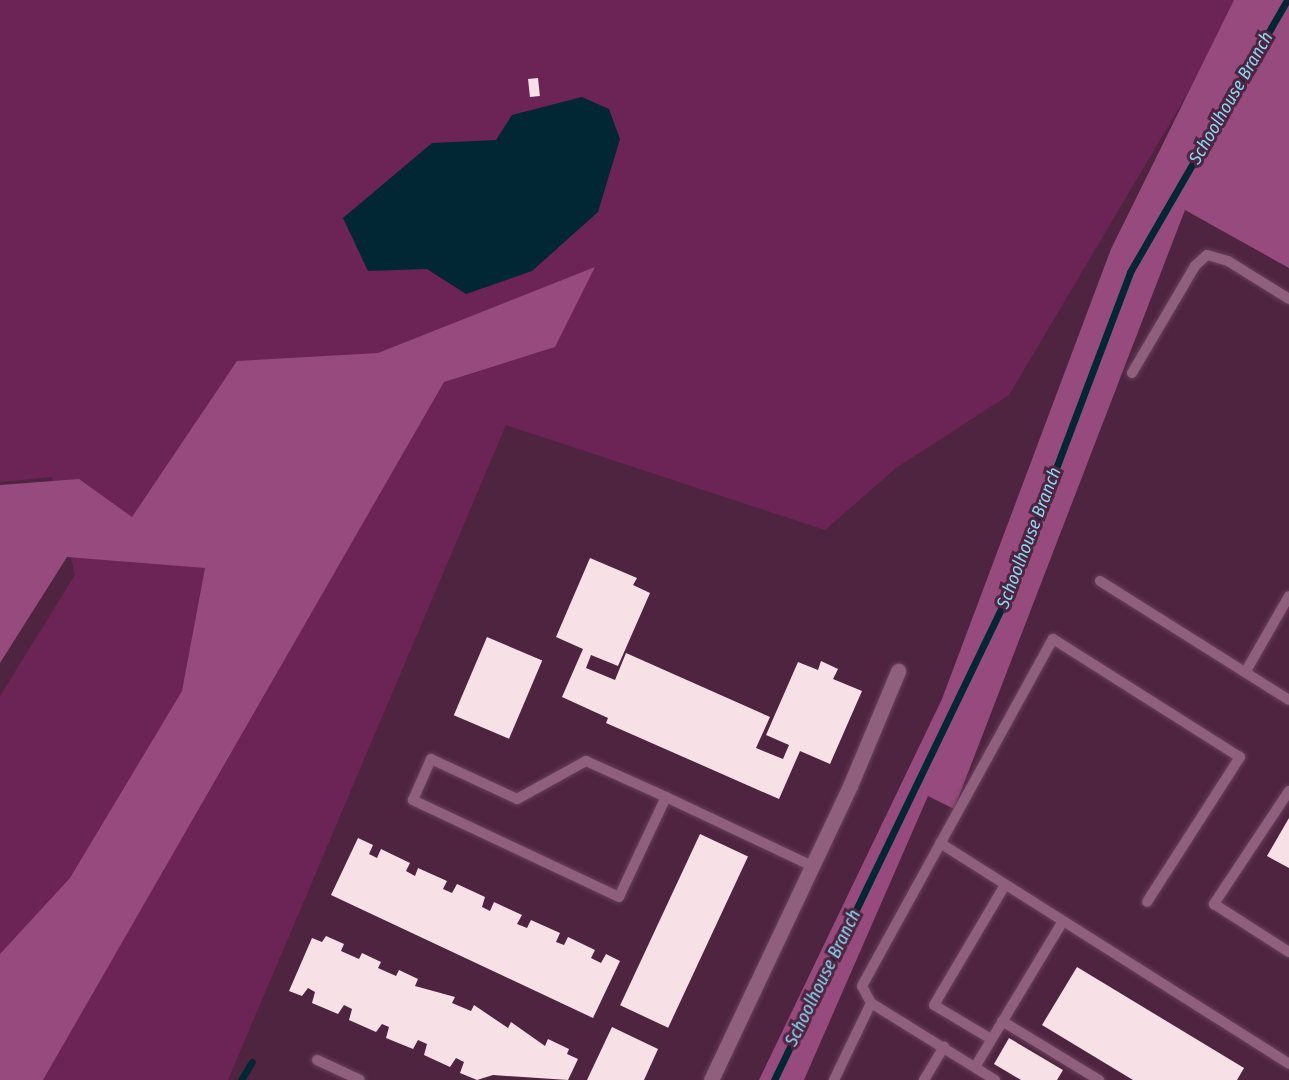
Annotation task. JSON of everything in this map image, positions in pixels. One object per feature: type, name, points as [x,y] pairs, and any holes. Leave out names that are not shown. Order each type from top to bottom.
[{"type":"street","points":[[711,1080],[812,866],[898,671]]},
{"type":"lane","points":[[1132,373],[1195,266],[1207,255],[1228,261],[1289,299]]},
{"type":"lane","points":[[1100,581],[1289,700]]},
{"type":"lane","points":[[1246,671],[1289,596]]},
{"type":"lane","points":[[995,1080],[871,1003],[862,986],[1053,639],[1240,757],[1147,902]]},
{"type":"lane","points":[[666,797],[619,897],[413,800],[431,759],[517,799],[586,761],[666,797],[812,866]]},
{"type":"lane","points":[[1289,791],[1214,904],[1289,952]]},
{"type":"lane","points":[[940,843],[1289,1064]]},
{"type":"lane","points":[[991,1039],[934,1005],[1005,885]]},
{"type":"lane","points":[[975,1067],[1063,921]]},
{"type":"lane","points":[[834,1080],[871,1003]]},
{"type":"lane","points":[[1002,1021],[1099,1080]]},
{"type":"lane","points":[[924,1080],[944,1047]]},
{"type":"lane","points":[[317,1060],[360,1080]]},
{"type":"shaded area","points":[[0,0],[1243,0],[1009,395],[896,468],[825,530],[506,425],[228,1080],[0,1080],[0,696],[75,575],[52,477],[0,482]]},
{"type":"shaded area","points":[[1234,0],[1289,0],[1289,268],[1185,210],[954,809],[928,796],[804,1080],[759,1080],[942,699],[1111,249]]},
{"type":"shaded area","points":[[595,267],[555,347],[444,382],[43,1080],[0,1080],[0,954],[70,878],[182,691],[205,568],[67,557],[0,663],[0,485],[79,479],[132,517],[237,361],[378,353]]},
{"type":"water","points":[[582,97],[609,109],[620,139],[598,212],[532,271],[466,294],[427,269],[368,271],[343,218],[432,143],[496,140],[512,115]]},
{"type":"building","points":[[538,78],[540,96],[530,97],[528,79]]},
{"type":"building","points":[[590,558],[637,578],[633,585],[650,593],[618,666],[591,655],[586,668],[615,680],[626,653],[770,717],[756,748],[783,759],[789,745],[766,735],[798,662],[818,670],[821,661],[838,669],[833,679],[862,691],[830,764],[800,751],[779,799],[606,723],[608,718],[562,697],[583,649],[556,637]]},
{"type":"building","points":[[487,637],[542,660],[509,739],[454,715]]},
{"type":"building","points":[[1289,818],[1289,868],[1267,856]]},
{"type":"building","points":[[700,834],[748,856],[668,1028],[620,1005]]},
{"type":"building","points":[[358,838],[373,845],[369,854],[377,858],[381,849],[410,863],[406,871],[415,876],[418,868],[447,881],[443,889],[452,893],[457,884],[485,897],[482,907],[490,911],[494,902],[522,915],[517,924],[527,928],[531,920],[560,933],[556,942],[564,945],[568,937],[595,950],[591,958],[601,963],[606,954],[620,961],[593,1018],[331,895]]},
{"type":"building","points":[[326,936],[344,944],[341,951],[359,959],[362,953],[381,962],[378,968],[396,976],[399,970],[418,979],[415,986],[455,997],[452,1003],[471,1011],[474,1005],[508,1028],[511,1022],[545,1046],[548,1039],[569,1049],[567,1054],[578,1059],[568,1080],[493,1075],[477,1080],[460,1073],[464,1062],[456,1058],[450,1067],[424,1055],[427,1044],[418,1040],[413,1049],[386,1038],[389,1027],[382,1024],[376,1032],[349,1020],[352,1009],[344,1005],[338,1014],[312,1003],[315,992],[308,988],[302,996],[289,991],[312,938],[322,942]]},
{"type":"building","points":[[1077,967],[1244,1068],[1237,1080],[1133,1080],[1042,1025]]},
{"type":"building","points":[[612,1027],[658,1049],[644,1080],[587,1080]]},
{"type":"building","points":[[1009,1038],[1063,1070],[1057,1080],[1021,1080],[994,1064]]},
{"type":"waterway","name":"Schoolhouse Branch","points":[[774,1080],[1010,590],[1130,272],[1287,0]]},
{"type":"waterway","points":[[241,1080],[252,1062]]}]
